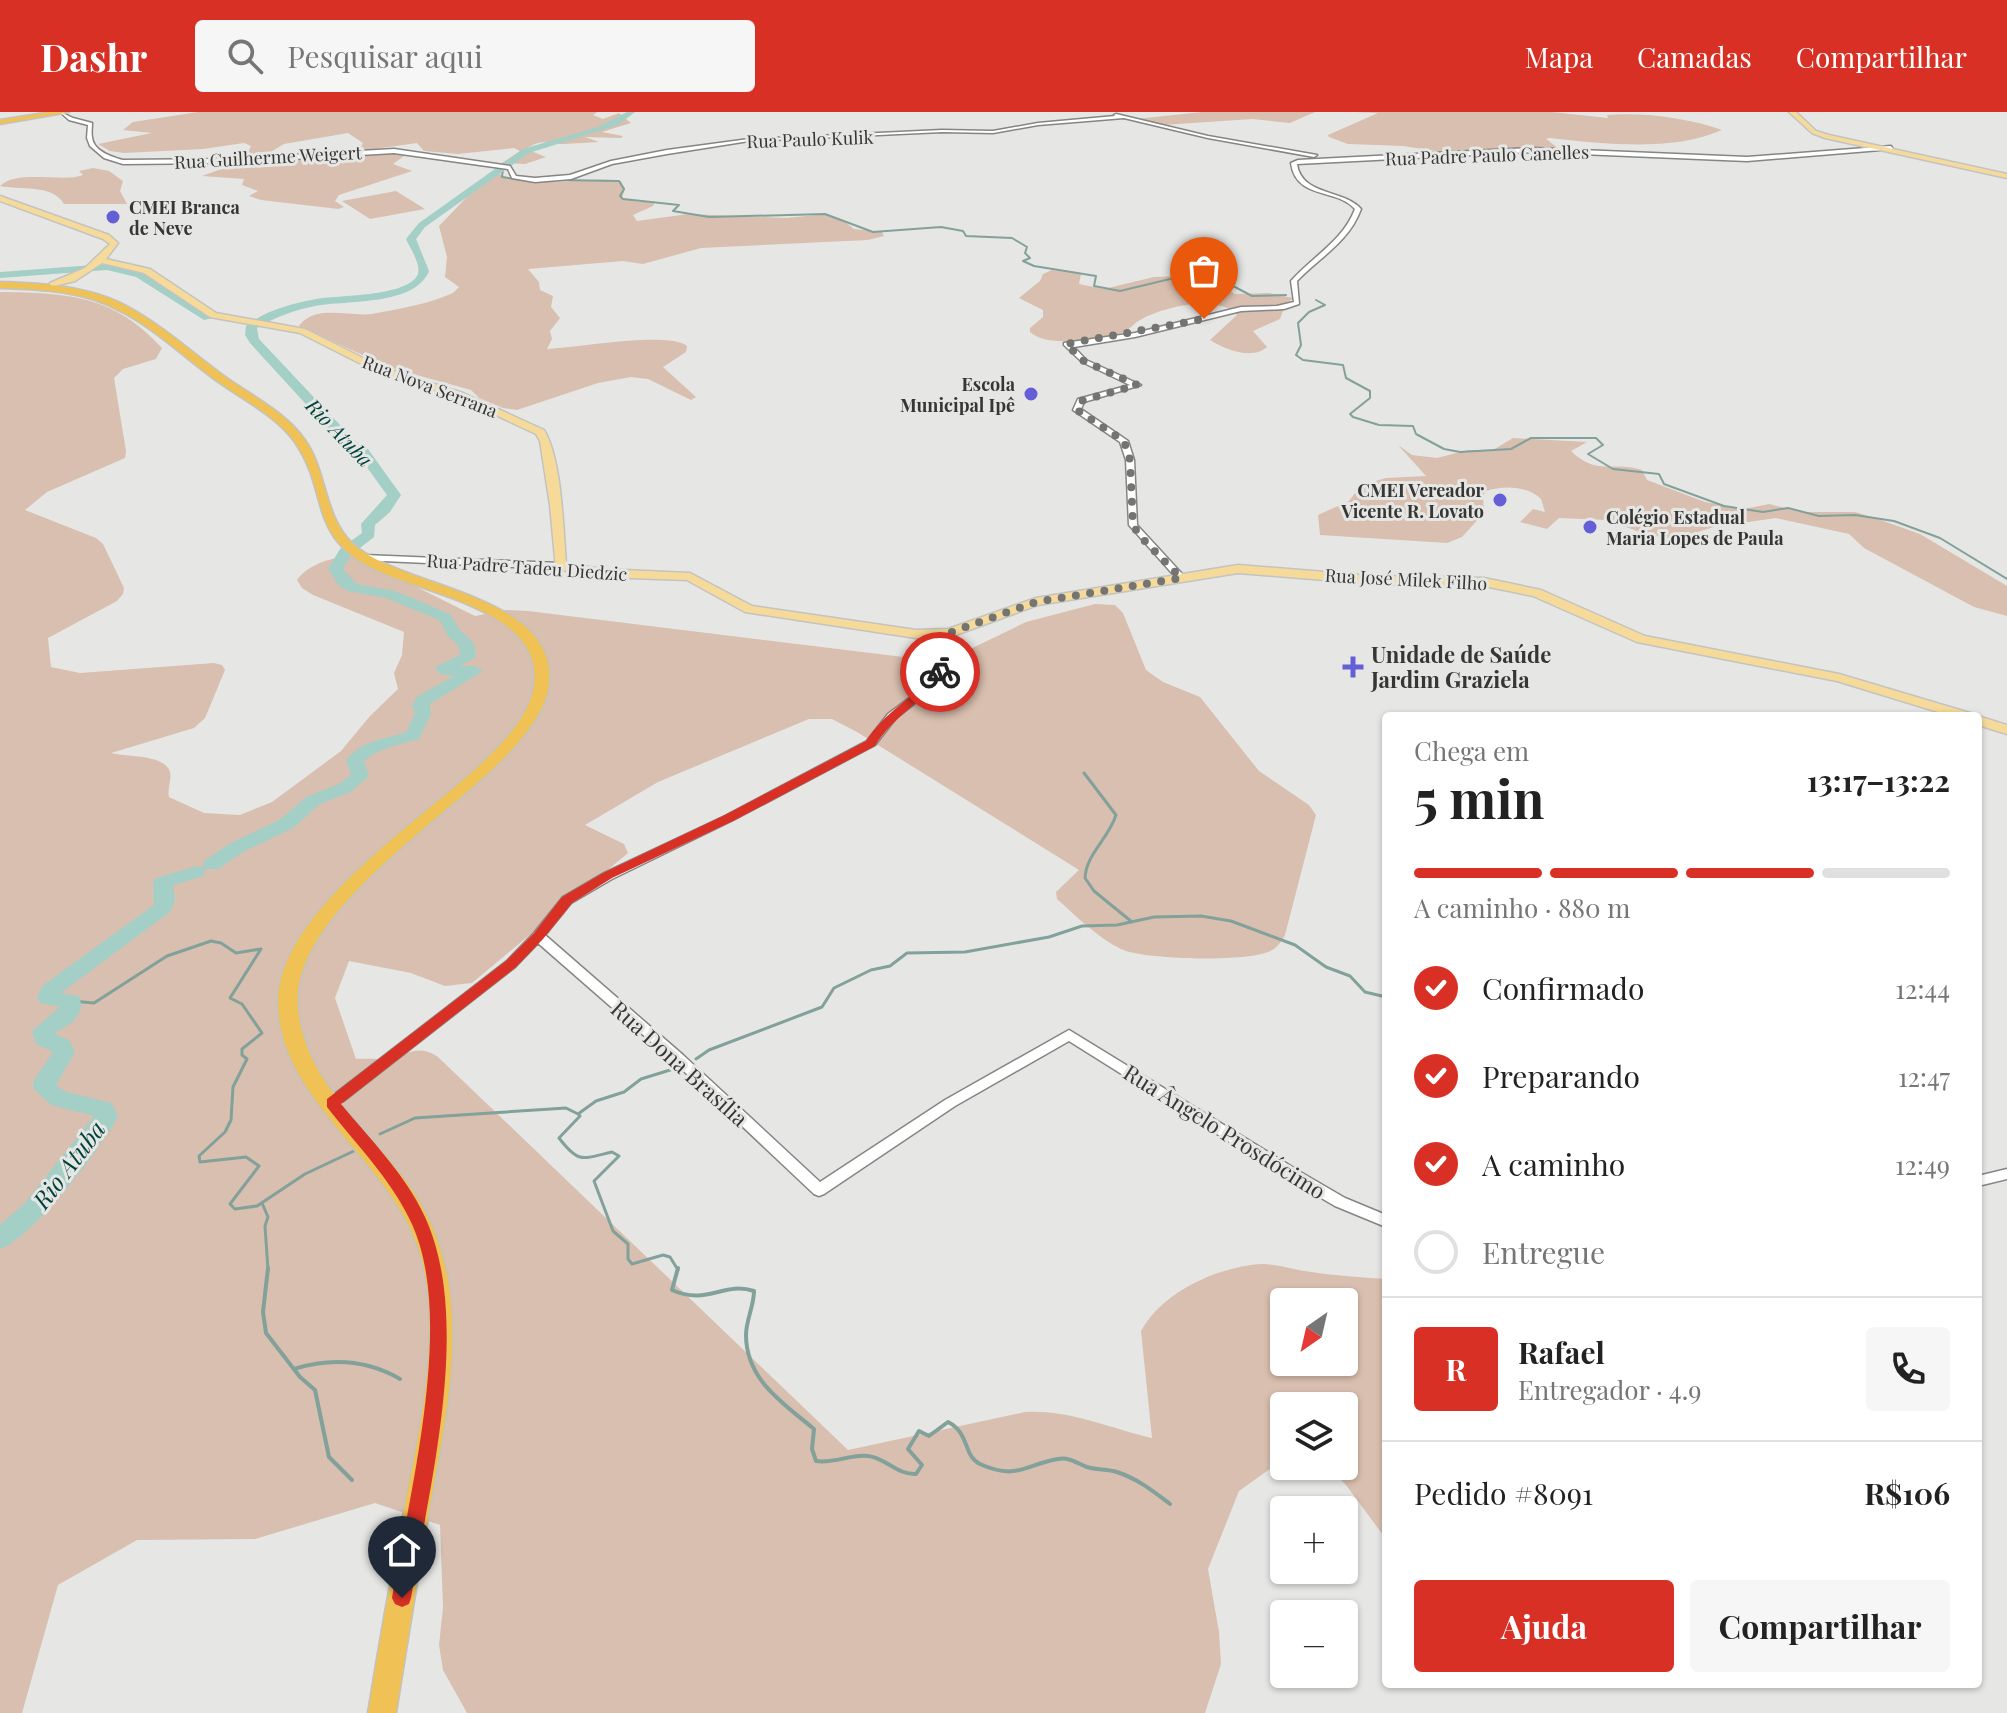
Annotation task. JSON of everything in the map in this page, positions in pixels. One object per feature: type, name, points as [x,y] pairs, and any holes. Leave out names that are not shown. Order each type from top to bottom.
[{"type":"highway","points":[[0,122],[64,112]]},
{"type":"highway","points":[[5,285],[70,284],[127,310],[293,433],[314,468],[327,512],[356,553],[488,609],[517,628],[531,644],[542,668],[542,679],[532,712],[508,745],[355,883],[305,943],[289,987],[291,1030],[304,1065],[386,1170],[417,1216],[432,1254],[439,1305],[437,1370],[427,1453],[382,1713]]},
{"type":"highway","points":[[5,285],[71,292],[108,300]]},
{"type":"main road","points":[[1792,112],[1821,135],[2007,176]]},
{"type":"main road","points":[[0,198],[111,239],[114,243],[103,261],[70,284]]},
{"type":"main road","name":"Rua Nova Serrana","points":[[103,261],[147,271],[213,315],[302,331],[378,369],[460,395],[540,432],[545,441],[556,505],[560,566]]},
{"type":"main road","name":"Rua Padre Tadeu Diedzic","points":[[560,566],[601,573],[690,577]]},
{"type":"main road","name":"Rua José Milek Filho","points":[[690,577],[749,609],[916,634],[949,633],[1036,602],[1238,569],[1373,580],[1473,582],[1537,593],[1641,639],[1839,678],[1952,712]]},
{"type":"main road","points":[[1982,721],[2007,730]]},
{"type":"street","name":"Rua Guilherme Weigert","points":[[64,112],[71,119],[90,124],[92,145],[106,157],[123,162],[240,161],[394,151],[504,167]]},
{"type":"street","points":[[1106,112],[1212,138],[1341,159]]},
{"type":"street","name":"Rua Paulo Kulik","points":[[504,167],[512,169],[512,176],[522,179],[565,178],[611,163],[749,140],[942,131],[993,132],[1038,124],[1123,117]]},
{"type":"street","name":"Rua Padre Paulo Canelles","points":[[1181,578],[1133,525],[1130,460],[1124,441],[1077,410],[1081,401],[1137,385],[1092,366],[1075,346],[1187,324],[1244,309],[1295,304],[1298,300],[1294,281],[1338,243],[1357,215],[1358,207],[1300,181],[1294,174],[1294,163],[1524,150],[1742,159],[1891,148]]},
{"type":"street","name":"Rua Padre Tadeu Diedzic","points":[[356,553],[560,566]]},
{"type":"street","points":[[332,1103],[511,964],[567,900],[586,887],[729,818],[871,743],[892,716],[936,682],[949,633]]},
{"type":"street","name":"Rua Dona Brasília","points":[[538,936],[678,1058],[819,1190],[950,1103],[1069,1035]]},
{"type":"street","name":"Rua Ângelo Prosdócimo","points":[[1069,1035],[1319,1190],[1382,1219]]},
{"type":"street","points":[[1982,1180],[2007,1174]]},
{"type":"shaded area","points":[[198,112],[597,112],[593,115],[603,119],[619,113],[631,123],[602,132],[623,136],[621,138],[585,137],[599,142],[537,143],[526,149],[546,157],[525,164],[502,163],[520,151],[514,148],[458,154],[424,151],[417,143],[359,151],[363,143],[348,133],[284,144],[269,153],[249,157],[251,146],[244,143],[203,149],[124,153],[110,151],[98,144],[152,133],[123,130],[133,122]]},
{"type":"shaded area","points":[[1202,112],[1315,112],[1290,123],[1252,119],[1163,125],[1136,119]]},
{"type":"shaded area","points":[[1354,112],[1552,112],[1608,118],[1607,115],[1636,114],[1681,119],[1722,130],[1702,137],[1660,144],[1550,138],[1546,139],[1558,148],[1442,152],[1403,146],[1348,144],[1329,137],[1378,113]]},
{"type":"shaded area","points":[[389,153],[404,156],[393,164],[412,171],[339,195],[335,201],[344,207],[338,209],[261,200],[249,196],[258,191],[242,185],[244,179],[202,176],[243,161]]},
{"type":"shaded area","points":[[93,168],[109,171],[123,181],[120,191],[127,204],[64,204],[52,193],[0,186],[17,178],[75,177],[83,175],[79,171]]},
{"type":"shaded area","points":[[496,172],[523,181],[621,181],[625,189],[622,198],[639,202],[655,201],[653,206],[633,215],[637,221],[688,214],[786,218],[826,214],[843,220],[854,229],[882,232],[884,236],[868,240],[701,248],[643,264],[623,261],[528,269],[539,282],[540,290],[553,296],[551,307],[560,318],[550,331],[552,339],[547,349],[642,340],[677,342],[687,346],[686,352],[663,367],[696,397],[691,400],[648,379],[631,377],[598,383],[517,410],[503,408],[479,398],[471,390],[391,368],[299,326],[306,319],[323,313],[372,314],[424,303],[453,293],[459,287],[445,277],[447,257],[439,226],[487,176]]},
{"type":"shaded area","points":[[396,191],[425,209],[370,219],[342,201]]},
{"type":"shaded area","points":[[1052,270],[1081,274],[1079,284],[1104,289],[1154,277],[1179,276],[1219,284],[1235,294],[1269,293],[1293,298],[1285,305],[1280,319],[1253,331],[1267,347],[1254,353],[1231,350],[1210,340],[1237,315],[1217,305],[1204,304],[1163,310],[1112,336],[1074,341],[1048,340],[1030,332],[1030,328],[1043,317],[1043,310],[1019,298],[1040,281],[1043,274]]},
{"type":"shaded area","points":[[0,292],[88,300],[126,317],[162,348],[156,359],[123,369],[114,378],[125,458],[47,492],[25,510],[96,538],[103,544],[124,588],[117,601],[48,638],[51,667],[80,673],[214,663],[222,665],[225,670],[205,718],[194,728],[111,753],[161,762],[170,772],[169,797],[204,813],[240,815],[272,802],[341,751],[398,689],[394,673],[402,655],[404,632],[313,595],[302,588],[297,580],[322,562],[354,556],[475,616],[506,610],[528,611],[928,660],[958,655],[1026,622],[1095,604],[1115,605],[1123,613],[1146,670],[1163,682],[1200,697],[1259,771],[1309,805],[1316,815],[1285,935],[1274,949],[1256,955],[1217,958],[1133,953],[1104,939],[1057,899],[1056,892],[1079,870],[857,732],[832,719],[809,719],[658,782],[585,825],[624,844],[628,853],[472,983],[445,986],[411,973],[349,961],[335,998],[356,1059],[385,1059],[414,1051],[425,1051],[438,1057],[848,1450],[1025,1412],[1073,1416],[1152,1438],[1141,1331],[1150,1317],[1177,1293],[1210,1276],[1262,1264],[1382,1279],[1382,1534],[1358,1501],[1358,1496],[1354,1496],[1341,1480],[1358,1480],[1358,1392],[1270,1392],[1270,1469],[1239,1491],[1208,1569],[1221,1664],[1205,1713],[467,1713],[443,1670],[439,1645],[443,1607],[440,1525],[375,1503],[255,1539],[137,1540],[58,1585],[22,1713],[0,1713]]},
{"type":"shaded area","points":[[1513,438],[1587,442],[1571,451],[1589,464],[1642,470],[1647,480],[1705,502],[1744,509],[1769,504],[1800,512],[1855,512],[1920,534],[2007,586],[2007,616],[1974,607],[1864,548],[1849,534],[1776,518],[1714,527],[1675,539],[1648,535],[1607,520],[1559,518],[1547,529],[1520,522],[1533,509],[1545,512],[1541,499],[1529,491],[1508,487],[1486,491],[1483,496],[1484,513],[1462,537],[1447,543],[1320,535],[1318,515],[1349,501],[1361,485],[1386,478],[1426,476],[1398,445],[1412,455],[1437,458],[1468,450],[1493,450]]},
{"type":"waterway","name":"Rio Atuba","points":[[211,865],[236,848],[286,824],[314,800],[345,788],[360,776],[355,760],[361,754],[375,746],[413,735],[423,714],[420,705],[424,700],[475,671],[446,671],[443,667],[468,657],[466,643],[454,633],[445,617],[390,594],[353,588],[344,583],[335,569],[345,552],[369,534],[368,524],[385,509],[394,495],[363,452],[351,445],[254,341],[252,326],[300,306],[392,293],[417,282],[423,271],[411,239],[422,225],[526,151],[615,124],[631,112]]},
{"type":"waterway","points":[[503,168],[502,177],[529,181]]},
{"type":"waterway","points":[[560,180],[619,181],[624,189],[620,196],[623,199],[679,205],[673,211],[709,217],[825,214],[873,232],[941,227],[963,231],[966,236],[1012,238],[1027,247],[1025,253],[1030,258],[1023,261],[1034,266],[1096,276],[1094,286],[1120,291],[1170,279],[1195,278],[1235,287],[1252,296],[1286,295]]},
{"type":"waterway","points":[[0,275],[107,267],[140,275],[208,318]]},
{"type":"waterway","points":[[1316,300],[1325,305],[1309,312],[1298,323],[1301,345],[1296,355],[1303,360],[1343,365],[1346,378],[1370,391],[1370,398],[1350,414],[1353,417],[1379,425],[1413,426],[1416,434],[1444,449],[1460,452],[1511,449],[1531,438],[1596,438],[1603,445],[1588,454],[1613,469],[1659,474],[1664,484],[1724,506],[1763,512],[1788,508],[1819,516],[1855,515],[1894,521],[1940,538],[2007,579]]},
{"type":"waterway","points":[[1084,773],[1116,815],[1089,861],[1085,878],[1094,891],[1132,922]]},
{"type":"waterway","name":"Rio Atuba","points":[[0,1239],[33,1211],[106,1117],[104,1109],[59,1099],[44,1088],[45,1080],[64,1052],[61,1045],[44,1039],[43,1031],[62,1019],[71,1007],[71,1001],[48,998],[49,991],[163,908],[163,882],[197,872]]},
{"type":"waterway","points":[[1132,922],[1154,917],[1201,916],[1231,921],[1295,945],[1326,967],[1350,976],[1365,992],[1382,996]]},
{"type":"waterway","points":[[696,1059],[709,1050],[822,1007],[834,988],[871,970],[890,966],[907,953],[965,952],[1049,937],[1082,926],[1132,922]]},
{"type":"waterway","points":[[71,1001],[94,1003],[167,956],[211,941],[221,943],[236,953],[261,949],[230,998],[242,1004],[262,1033],[242,1049],[242,1055],[247,1059],[233,1087],[231,1120],[225,1132],[199,1156],[200,1162],[246,1157],[259,1166],[230,1204],[235,1209],[257,1206],[305,1174],[356,1150]]},
{"type":"waterway","points":[[578,1114],[596,1101],[624,1092],[641,1079],[683,1066]]},
{"type":"waterway","points":[[380,1134],[415,1118],[566,1108],[578,1114]]},
{"type":"waterway","points":[[578,1114],[580,1116],[559,1138],[577,1156],[612,1152],[619,1156],[594,1181],[613,1231],[628,1244],[628,1259],[632,1264],[663,1255],[670,1257],[678,1269]]},
{"type":"waterway","points":[[262,1203],[268,1217],[265,1226],[268,1269]]},
{"type":"waterway","points":[[268,1269],[263,1312],[266,1333],[300,1377],[315,1390],[329,1457],[352,1480]]},
{"type":"waterway","points":[[678,1269],[672,1290],[685,1294],[706,1295],[733,1289],[754,1291],[746,1335],[752,1365],[768,1389],[814,1429],[812,1449],[816,1461],[868,1456],[903,1472],[916,1474],[922,1465],[908,1449],[919,1431],[929,1436],[948,1422],[960,1432],[971,1456],[993,1469],[1021,1470],[1047,1461],[1066,1459],[1090,1468],[1125,1475],[1170,1504]]},
{"type":"waterway","points":[[294,1369],[321,1363],[348,1363],[375,1368],[400,1379]]},
{"type":"way so far","points":[[940,672],[949,633],[1036,602],[1181,578],[1133,525],[1130,460],[1124,441],[1077,410],[1077,403],[1081,401],[1137,385],[1084,361],[1066,344],[1109,339],[1204,319]]},
{"type":"place","name":"CMEI Branca de Neve","points":[[113,217]]},
{"type":"place","name":"Escola Municipal Ipê","points":[[1031,394]]},
{"type":"place","name":"CMEI Vereador Vicente R. Lovato","points":[[1500,500]]},
{"type":"place","name":"Colégio Estadual Maria Lopes de Paula","points":[[1590,527]]},
{"type":"place","name":"Unidade de Saúde Jardim Graziela","points":[[1353,667]]},
{"type":"route","points":[[402,1598],[427,1453],[437,1370],[439,1305],[432,1254],[417,1216],[386,1170],[332,1103],[511,964],[567,900],[586,887],[860,750],[871,743],[880,727],[892,716],[936,682],[940,672]]}]
